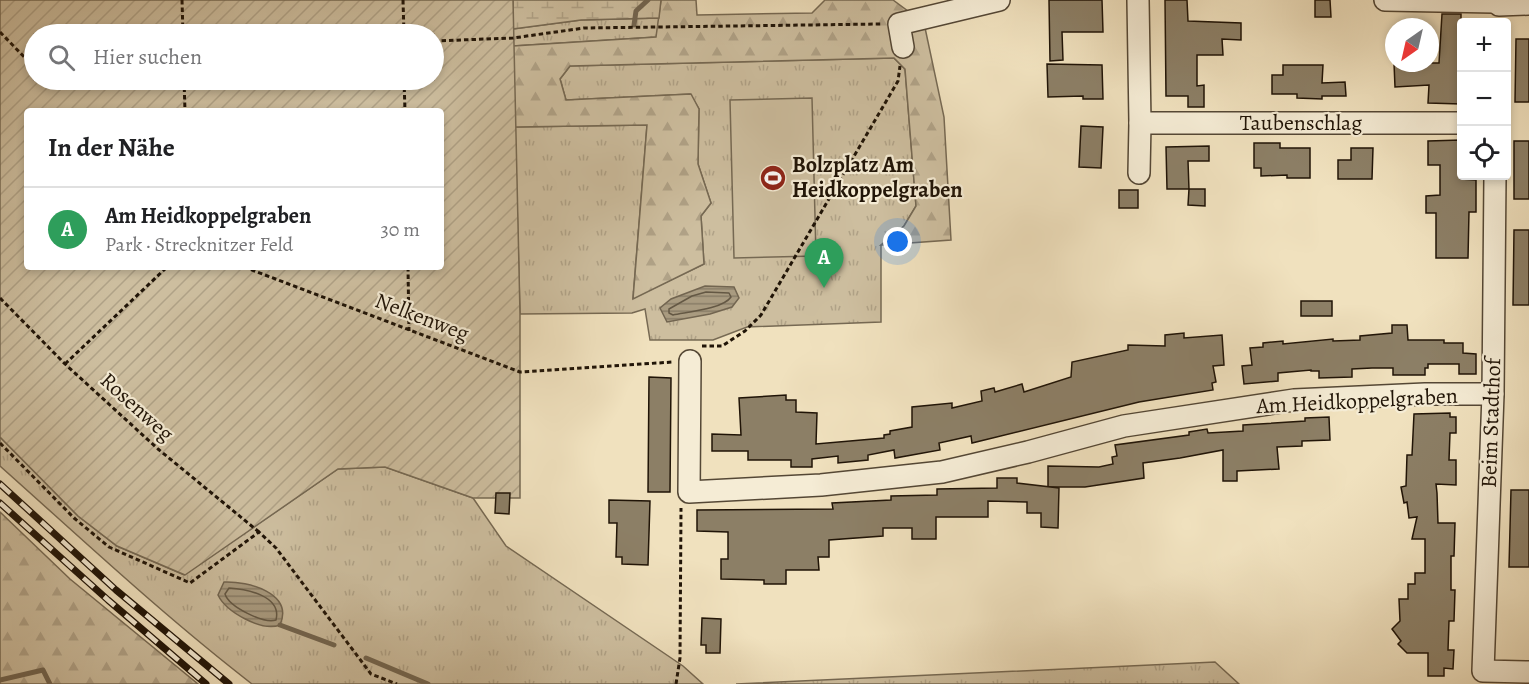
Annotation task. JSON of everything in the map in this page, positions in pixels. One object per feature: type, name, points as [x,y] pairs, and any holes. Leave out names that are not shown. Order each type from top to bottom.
[{"type":"street","points":[[903,47],[899,24],[999,0]]},
{"type":"street","points":[[1138,0],[1140,123],[1138,173]]},
{"type":"street","points":[[1385,0],[1496,7],[1529,4]]},
{"type":"street","name":"Taubenschlag","points":[[1140,123],[1457,123]]},
{"type":"street","name":"Beim Stadthof","points":[[1495,180],[1493,394],[1483,671],[1529,672]]},
{"type":"street","points":[[689,492],[690,360]]},
{"type":"street","name":"Am Heidkoppelgraben","points":[[689,492],[821,485],[942,472],[1124,426],[1294,400],[1425,394],[1493,394]]},
{"type":"path","points":[[182,0],[183,24]]},
{"type":"path","points":[[403,0],[404,24]]},
{"type":"path","points":[[444,41],[513,38],[584,28],[899,24]]},
{"type":"path","points":[[0,32],[24,57]]},
{"type":"path","points":[[690,360],[694,347],[722,346],[745,332],[760,315],[898,81],[903,47]]},
{"type":"path","points":[[184,90],[185,108]]},
{"type":"path","points":[[405,90],[405,108]]},
{"type":"path","points":[[65,364],[164,270]]},
{"type":"path","name":"Nelkenweg","points":[[252,270],[520,372],[690,360]]},
{"type":"path","points":[[408,270],[409,331]]},
{"type":"path","name":"Rosenweg","points":[[0,298],[65,364],[158,449],[276,548],[370,674],[396,684]]},
{"type":"path","points":[[0,443],[74,518],[109,547],[190,583],[258,532]]},
{"type":"path","points":[[676,684],[680,658],[681,497],[689,492]]},
{"type":"green space","points":[[0,0],[513,0],[520,314],[520,498],[473,498],[385,467],[338,469],[185,575],[117,546],[78,516],[0,437]]},
{"type":"green space","points":[[513,0],[661,0],[659,18],[581,20],[513,29]]},
{"type":"green space","points":[[661,0],[696,0],[697,15],[812,13],[825,0],[893,0],[924,23],[944,117],[951,240],[881,245],[904,226],[916,206],[905,69],[894,58],[570,66],[560,79],[566,100],[691,94],[699,109],[698,164],[711,203],[701,216],[704,264],[633,299],[647,125],[515,127],[513,46],[656,37]]},
{"type":"green space","points":[[659,18],[657,37],[513,46],[513,29],[581,20]]},
{"type":"green space","points":[[894,58],[905,69],[916,206],[904,226],[881,245],[881,322],[747,327],[713,340],[650,340],[645,309],[632,313],[520,314],[515,127],[647,125],[633,298],[704,264],[701,216],[711,203],[698,164],[699,109],[690,94],[566,100],[560,79],[570,66]]},
{"type":"green space","name":"Bolzplatz Am Heidkoppelgraben","points":[[812,98],[816,256],[734,258],[730,100]]},
{"type":"green space","points":[[0,437],[78,516],[117,546],[184,575],[338,469],[385,467],[473,498],[506,546],[683,666],[703,684],[252,684],[155,605],[0,466]]},
{"type":"green space","points":[[0,512],[70,579],[198,684],[0,684]]},
{"type":"green space","points":[[1215,662],[1239,684],[736,684]]},
{"type":"water","points":[[705,286],[734,287],[739,298],[732,307],[710,314],[667,322],[660,308],[671,299]]},
{"type":"water","points":[[224,582],[256,587],[275,597],[281,605],[283,614],[280,625],[264,626],[236,614],[218,595]]},
{"type":"building","points":[[1049,0],[1102,0],[1103,32],[1062,32],[1063,60],[1050,61]]},
{"type":"building","points":[[1165,0],[1187,0],[1188,21],[1241,23],[1241,40],[1222,39],[1223,55],[1197,55],[1197,86],[1204,85],[1204,107],[1188,107],[1188,96],[1166,96]]},
{"type":"building","points":[[1315,0],[1330,0],[1331,17],[1315,17]]},
{"type":"building","points":[[1442,14],[1461,14],[1461,18],[1457,18],[1457,104],[1428,103],[1429,85],[1395,87],[1394,72],[1439,72]]},
{"type":"building","points":[[1516,39],[1529,39],[1529,102],[1515,102]]},
{"type":"building","points":[[1047,64],[1102,65],[1103,99],[1083,99],[1083,96],[1048,97]]},
{"type":"building","points":[[1283,65],[1323,65],[1322,83],[1345,82],[1346,96],[1322,96],[1322,99],[1297,98],[1297,94],[1272,94],[1272,75],[1283,75]]},
{"type":"building","points":[[1081,126],[1103,127],[1101,168],[1079,167]]},
{"type":"building","points":[[1457,140],[1457,180],[1476,180],[1476,212],[1469,212],[1468,258],[1436,258],[1436,213],[1426,213],[1426,196],[1440,195],[1440,165],[1428,165],[1428,141]]},
{"type":"building","points":[[1514,141],[1529,141],[1529,199],[1514,199]]},
{"type":"building","points":[[1254,143],[1280,143],[1280,148],[1310,148],[1310,178],[1287,178],[1287,175],[1261,176],[1261,168],[1254,168]]},
{"type":"building","points":[[1209,146],[1209,161],[1188,161],[1189,189],[1167,189],[1166,147]]},
{"type":"building","points":[[1351,148],[1373,148],[1372,179],[1338,179],[1338,160],[1351,160]]},
{"type":"building","points":[[1189,189],[1205,189],[1205,206],[1188,205]]},
{"type":"building","points":[[1119,190],[1138,190],[1138,208],[1119,208]]},
{"type":"building","points":[[1514,230],[1529,230],[1529,305],[1513,305]]},
{"type":"building","points":[[1301,301],[1332,301],[1332,316],[1301,316]]},
{"type":"building","points":[[1392,325],[1407,325],[1408,340],[1444,340],[1444,343],[1463,343],[1463,353],[1476,354],[1476,374],[1459,374],[1459,364],[1428,364],[1428,368],[1425,368],[1425,375],[1393,375],[1393,368],[1372,368],[1352,369],[1352,377],[1319,378],[1319,371],[1311,370],[1278,373],[1278,381],[1244,384],[1242,366],[1252,365],[1250,348],[1263,347],[1263,343],[1283,341],[1283,344],[1333,339],[1333,341],[1360,340],[1360,336],[1392,333]]},
{"type":"building","points":[[1184,333],[1184,338],[1222,335],[1224,365],[1213,366],[1216,382],[1212,383],[1213,390],[1139,402],[972,443],[971,436],[939,443],[940,450],[895,458],[894,450],[868,455],[868,460],[838,463],[838,456],[812,459],[812,467],[791,467],[791,460],[748,460],[748,451],[712,451],[712,434],[741,435],[739,398],[786,395],[786,400],[796,400],[796,412],[817,413],[816,444],[884,438],[884,435],[890,434],[890,431],[912,427],[912,407],[952,403],[952,408],[982,401],[981,391],[994,388],[995,392],[1022,384],[1024,392],[1071,377],[1072,362],[1128,350],[1128,345],[1165,346],[1165,335]]},
{"type":"building","points":[[649,377],[671,378],[670,492],[648,492]]},
{"type":"building","points":[[1450,413],[1450,417],[1456,417],[1456,433],[1450,433],[1449,460],[1456,460],[1456,485],[1436,484],[1438,523],[1455,523],[1454,556],[1451,556],[1451,590],[1455,590],[1454,621],[1449,621],[1448,650],[1454,650],[1453,669],[1444,668],[1444,676],[1428,676],[1428,653],[1407,653],[1398,644],[1401,641],[1392,629],[1400,621],[1399,599],[1408,599],[1408,584],[1415,584],[1415,573],[1425,573],[1425,539],[1412,539],[1417,517],[1409,518],[1407,502],[1404,503],[1401,487],[1406,486],[1407,455],[1412,455],[1414,414]]},
{"type":"building","points":[[1329,417],[1330,440],[1302,441],[1302,446],[1277,447],[1279,469],[1237,471],[1237,481],[1223,481],[1223,450],[1143,463],[1144,478],[1085,487],[1048,487],[1048,466],[1099,467],[1113,464],[1112,457],[1117,456],[1115,445],[1189,435],[1189,432],[1207,429],[1208,433],[1243,431],[1243,425]]},
{"type":"building","points":[[997,478],[1017,478],[1017,483],[1059,488],[1058,528],[1041,527],[1041,513],[1027,513],[1027,502],[988,501],[988,517],[936,517],[936,539],[912,539],[912,528],[883,528],[883,536],[829,540],[829,557],[818,557],[819,570],[786,570],[786,584],[764,584],[764,580],[721,579],[721,559],[728,559],[728,532],[697,531],[697,510],[833,509],[832,503],[891,500],[891,496],[937,495],[937,489],[997,488]]},
{"type":"building","points":[[1511,490],[1529,490],[1529,567],[1509,567]]},
{"type":"building","points":[[496,493],[510,493],[509,514],[495,513]]},
{"type":"building","points":[[609,500],[650,501],[648,565],[622,564],[622,557],[616,557],[617,523],[609,523]]},
{"type":"building","points":[[702,618],[721,619],[720,653],[706,653],[706,645],[701,645]]},
{"type":"waterway","points":[[634,25],[636,11],[648,0]]},
{"type":"waterway","points":[[280,625],[334,645]]},
{"type":"waterway","points":[[366,658],[428,684]]},
{"type":"waterway","points":[[0,680],[43,670],[50,684]]},
{"type":"railway","points":[[0,484],[116,590],[229,684]]},
{"type":"railway","points":[[0,503],[206,684]]},
{"type":"place","name":"Bolzplatz Am Heidkoppelgraben","points":[[773,178]]},
{"type":"place","name":"Am Heidkoppelgraben","points":[[824,288]]}]
